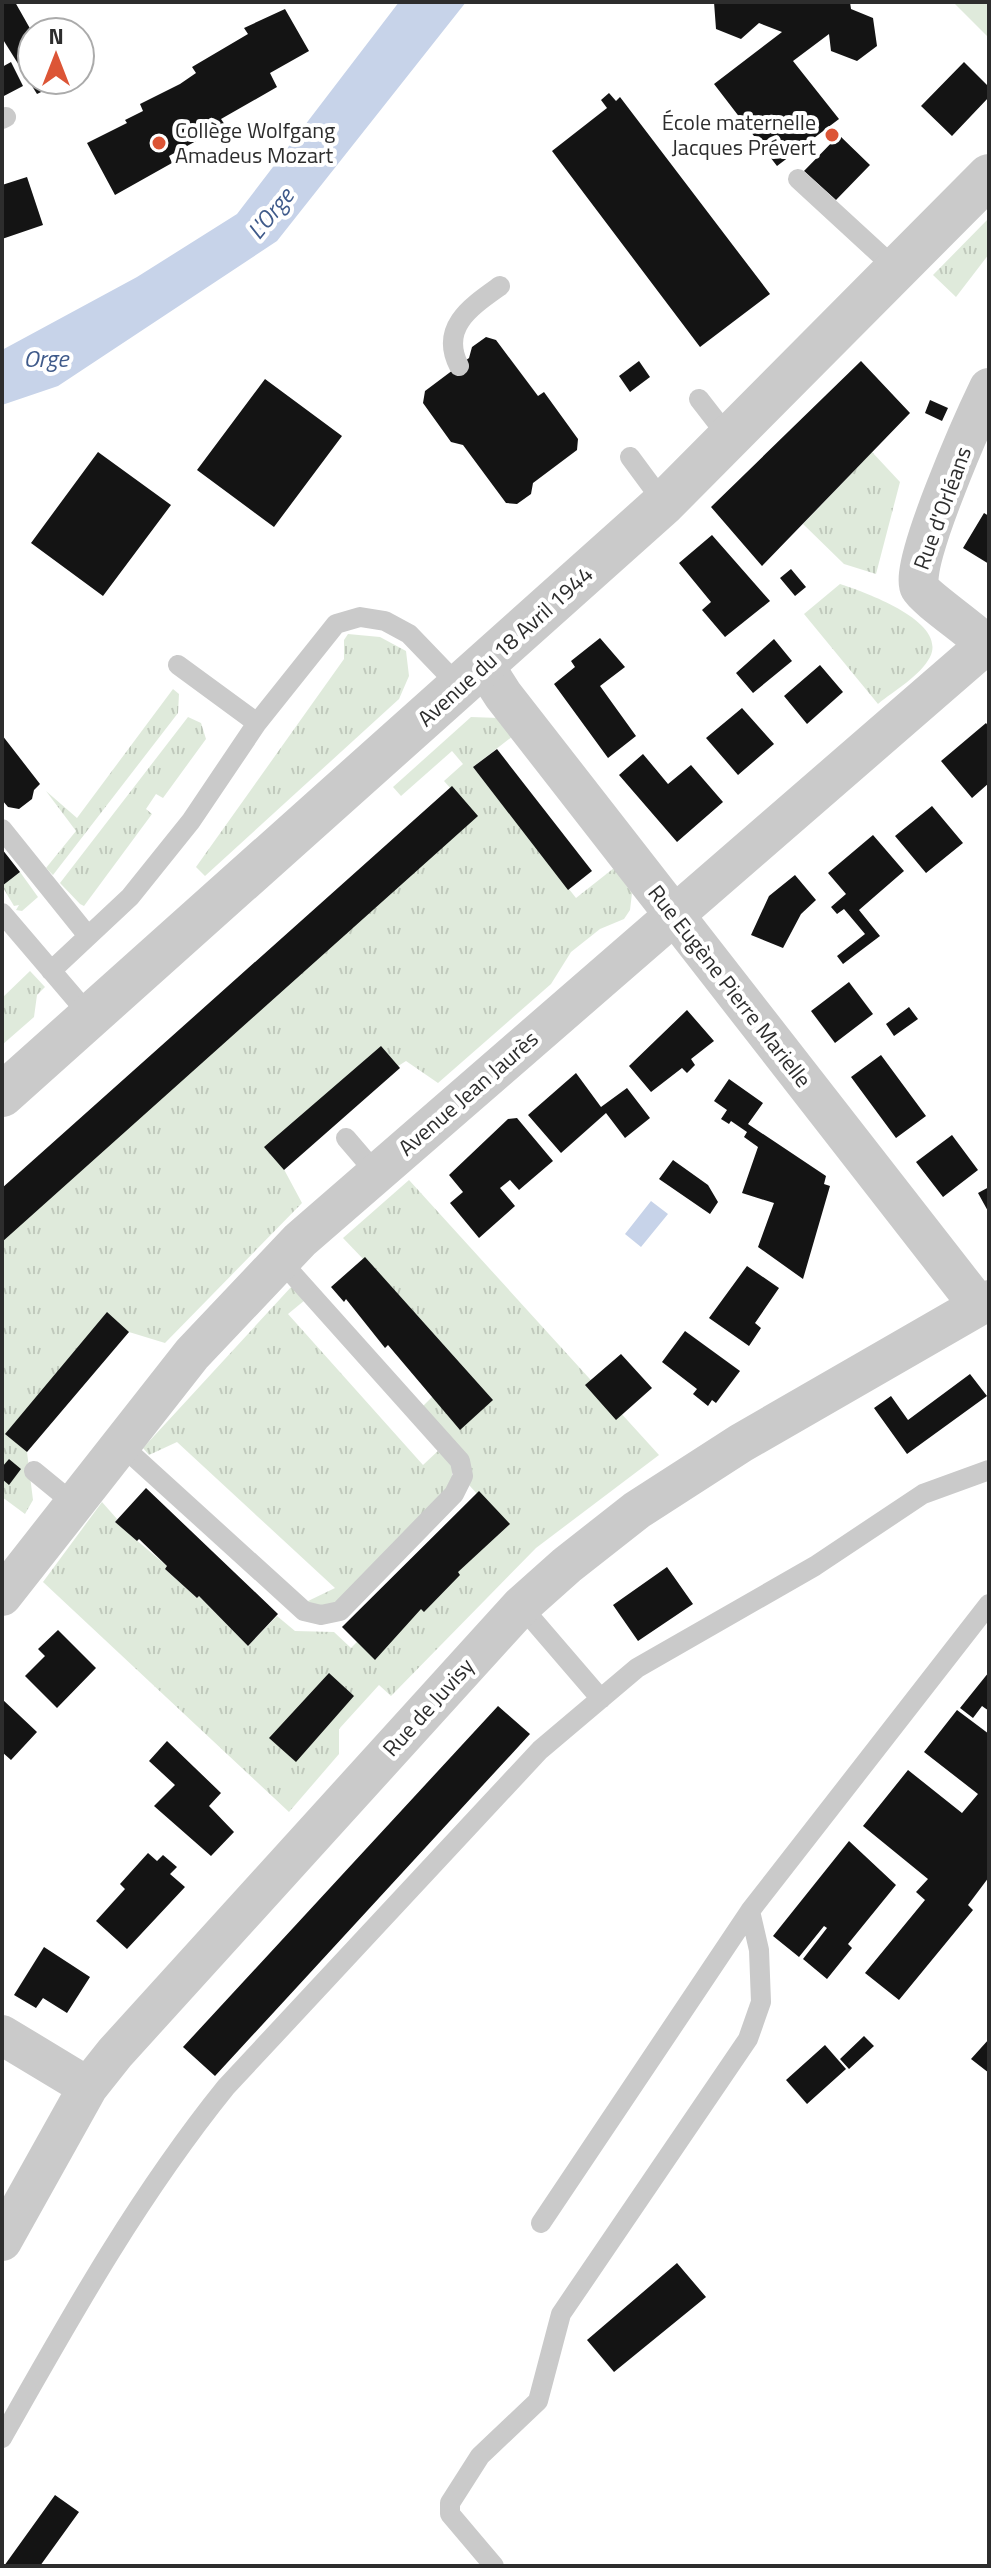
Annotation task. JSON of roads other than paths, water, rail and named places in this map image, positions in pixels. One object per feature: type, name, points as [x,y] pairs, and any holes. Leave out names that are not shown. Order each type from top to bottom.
[{"type":"street","name":"Avenue du 18 Avril 1944","points":[[2,1095],[664,503],[989,176]]},
{"type":"street","name":"Rue d'Orléans","points":[[988,645],[977,632],[921,591],[916,577],[933,522],[989,388]]},
{"type":"street","name":"Avenue Jean Jaurès","points":[[2,1596],[119,1443],[192,1354],[280,1260],[674,913],[988,645]]},
{"type":"street","name":"Rue Eugène Pierre Marielle","points":[[471,675],[503,695],[984,1303]]},
{"type":"street","name":"Rue de Juvisy","points":[[2,2241],[88,2087],[125,2041],[521,1606],[637,1510],[741,1443],[984,1303]]},
{"type":"street","points":[[2,2035],[88,2087]]},
{"type":"lane","points":[[798,179],[897,270]]},
{"type":"lane","points":[[459,366],[454,345],[458,320],[468,308],[500,286]]},
{"type":"lane","points":[[699,399],[730,439]]},
{"type":"lane","points":[[630,457],[664,503]]},
{"type":"lane","points":[[51,971],[130,897],[182,832],[257,723],[336,624],[360,617],[385,621],[471,675]]},
{"type":"lane","points":[[178,665],[257,723]]},
{"type":"lane","points":[[2,829],[88,936]]},
{"type":"lane","points":[[2,913],[90,1016]]},
{"type":"lane","points":[[346,1138],[376,1173]]},
{"type":"lane","points":[[119,1443],[304,1611],[313,1615],[340,1611],[454,1494],[463,1476],[460,1461],[280,1260]]},
{"type":"lane","points":[[2,2438],[113,2244],[181,2144],[226,2087],[540,1750],[637,1668],[815,1566],[923,1494],[989,1470]]},
{"type":"lane","points":[[34,1471],[73,1503]]},
{"type":"lane","points":[[541,2223],[750,1911],[989,1604]]},
{"type":"lane","points":[[521,1606],[601,1699]]},
{"type":"lane","points":[[494,2566],[450,2514],[450,2503],[480,2456],[538,2401],[561,2314],[748,2039],[761,2002],[759,1950],[750,1911]]},
{"type":"water","name":"Orge","points":[[399,2],[466,2],[277,241],[58,386],[2,405],[2,350],[137,277],[237,214]]},
{"type":"water","points":[[651,1201],[668,1214],[641,1247],[625,1234]]},
{"type":"place","name":"École maternelle Jacques Prévert","points":[[832,135]]},
{"type":"place","name":"Collège Wolfgang Amadeus Mozart","points":[[159,143]]},
{"type":"water label","name":"L'Orge","points":[[270,213]]}]
